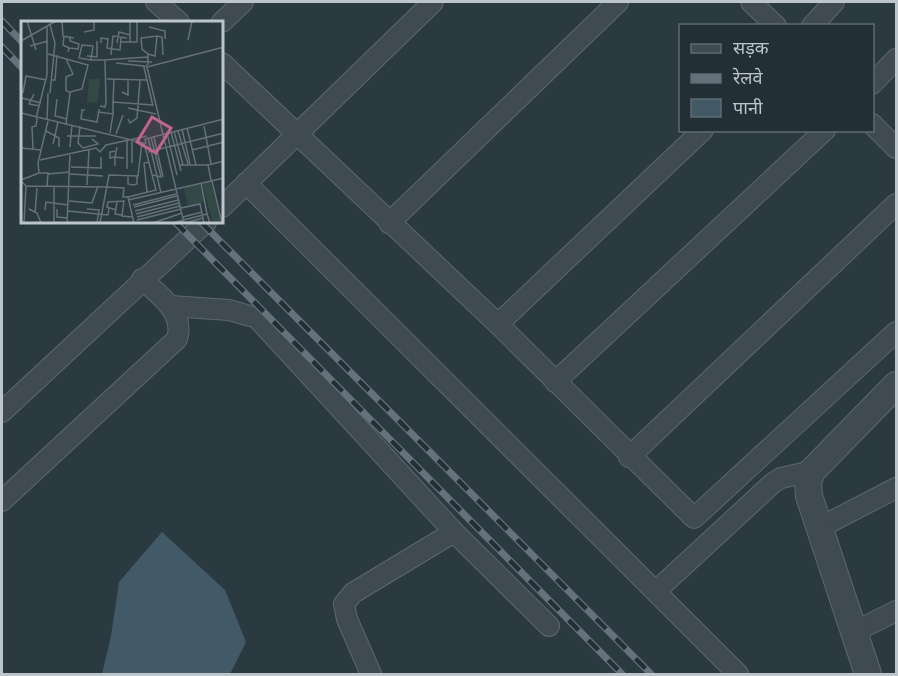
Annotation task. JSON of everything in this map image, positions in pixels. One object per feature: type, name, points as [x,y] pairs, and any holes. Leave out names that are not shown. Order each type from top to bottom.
[{"type":"street","points":[[156,2],[178,21]]},
{"type":"street","points":[[223,21],[243,2]]},
{"type":"street","points":[[224,205],[433,2]]},
{"type":"street","points":[[390,223],[618,2]]},
{"type":"street","points":[[751,2],[774,24]]},
{"type":"street","points":[[814,24],[834,2]]},
{"type":"street","points":[[874,83],[897,59]]},
{"type":"street","points":[[224,65],[498,324],[629,457],[694,518],[897,332]]},
{"type":"street","points":[[874,125],[897,148]]},
{"type":"street","points":[[498,324],[701,132]]},
{"type":"street","points":[[555,382],[823,132]]},
{"type":"street","points":[[246,183],[738,675]]},
{"type":"street","points":[[629,457],[897,204]]},
{"type":"street","points":[[2,412],[142,279],[204,224]]},
{"type":"street","points":[[2,501],[177,339],[180,331],[171,306],[142,279]]},
{"type":"street","points":[[171,306],[230,310],[257,318],[454,532],[549,626]]},
{"type":"street","points":[[868,675],[809,496],[808,482],[812,471],[897,385]]},
{"type":"street","points":[[656,591],[773,483],[781,478],[812,471]]},
{"type":"street","points":[[819,528],[897,488]]},
{"type":"street","points":[[371,675],[346,619],[344,604],[352,593],[454,532]]},
{"type":"street","points":[[854,632],[897,611]]},
{"type":"water","points":[[162,532],[225,590],[246,642],[230,674],[102,674],[111,636],[119,582]]},
{"type":"railway","points":[[2,21],[21,41]]},
{"type":"railway","points":[[2,47],[21,67]]},
{"type":"railway","points":[[177,224],[622,674]]},
{"type":"railway","points":[[203,224],[651,674]]}]
